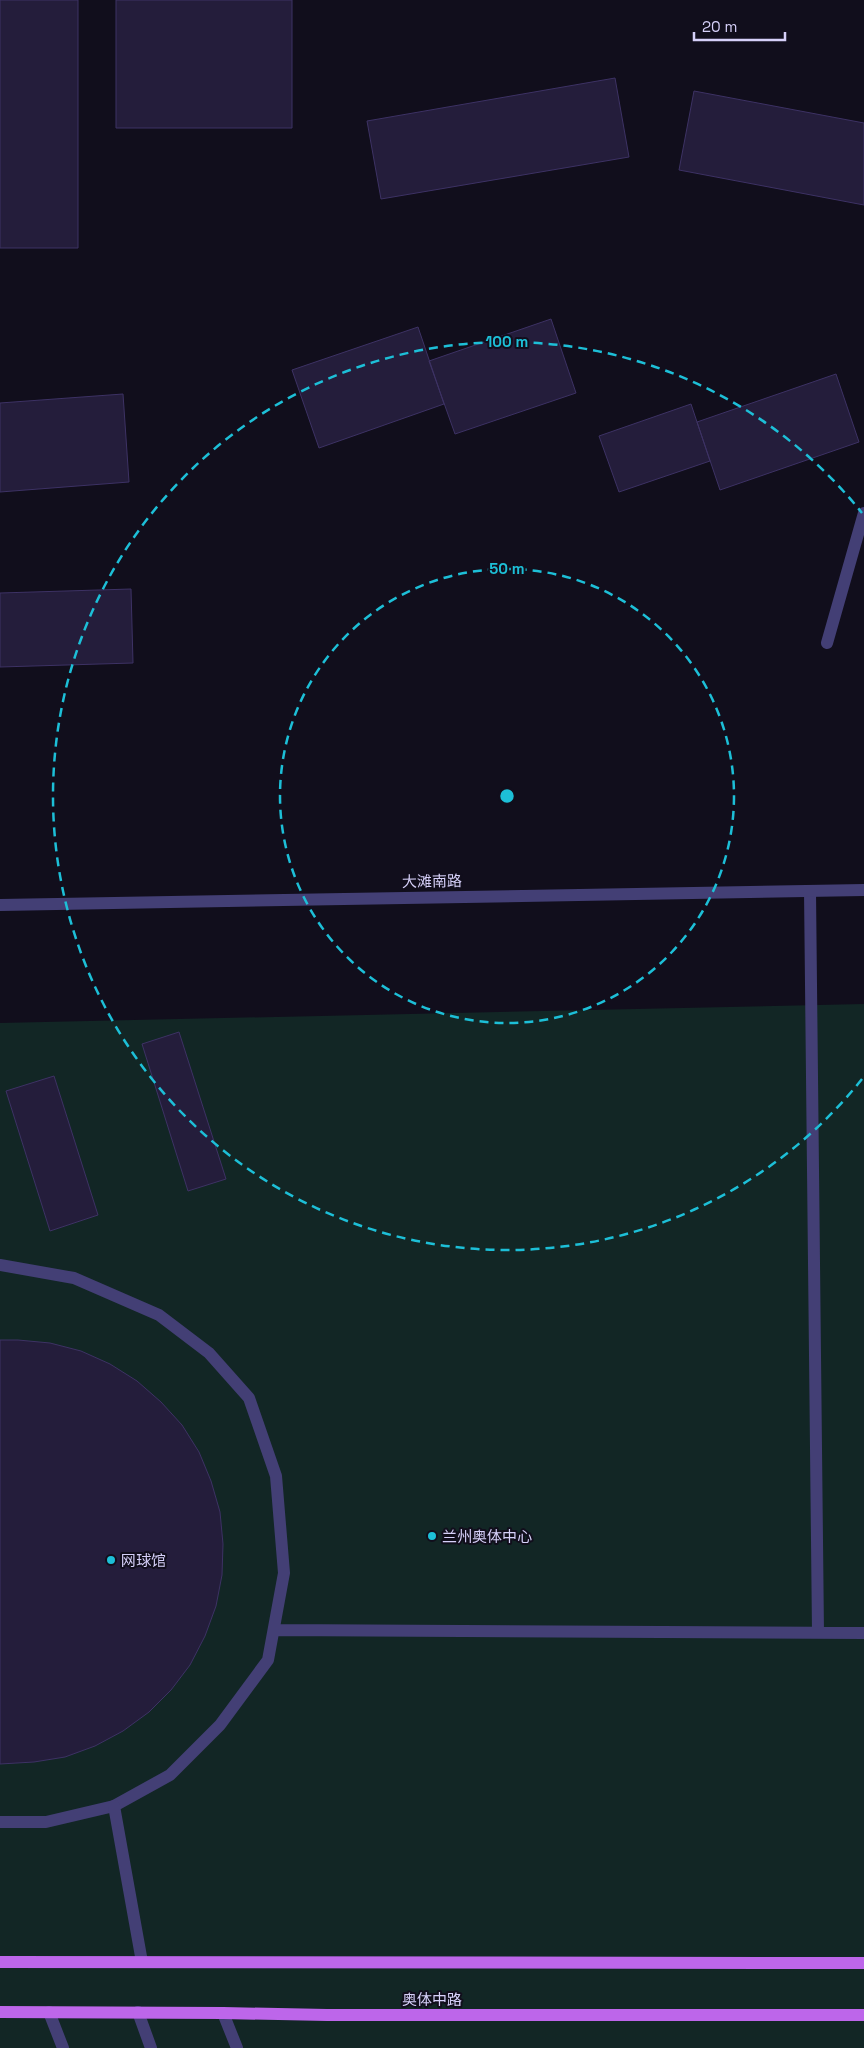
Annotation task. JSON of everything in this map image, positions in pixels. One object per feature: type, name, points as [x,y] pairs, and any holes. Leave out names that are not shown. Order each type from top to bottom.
[{"type":"main road","points":[[0,1962],[864,1963]]},
{"type":"main road","name":"奥体中路","points":[[0,2012],[327,2015],[864,2015]]},
{"type":"street","points":[[827,643],[864,513]]},
{"type":"street","name":"大滩南路","points":[[0,906],[864,890]]},
{"type":"street","points":[[810,891],[818,1633]]},
{"type":"street","points":[[0,1822],[46,1822],[114,1806],[170,1775],[220,1725],[268,1660],[284,1573],[276,1476],[249,1398],[209,1354],[159,1315],[74,1278],[1,1265]]},
{"type":"street","points":[[274,1630],[864,1633]]},
{"type":"street","points":[[114,1806],[142,1962]]},
{"type":"street","points":[[49,2012],[63,2048]]},
{"type":"street","points":[[138,2012],[151,2048]]},
{"type":"street","points":[[223,2013],[237,2048]]},
{"type":"green space","name":"兰州奥体中心","points":[[864,1004],[864,2048],[0,2048],[0,1023]]},
{"type":"building","points":[[0,0],[78,0],[78,248],[0,248]]},
{"type":"building","points":[[116,0],[292,0],[292,128],[116,128]]},
{"type":"building","points":[[615,78],[629,157],[381,199],[367,121]]},
{"type":"building","points":[[694,91],[864,123],[864,205],[679,170]]},
{"type":"building","points":[[551,319],[576,393],[455,434],[429,361]]},
{"type":"building","points":[[418,327],[444,404],[319,448],[292,370]]},
{"type":"building","points":[[836,374],[859,442],[720,490],[697,422]]},
{"type":"building","points":[[123,394],[129,482],[0,492],[0,403]]},
{"type":"building","points":[[691,404],[710,461],[619,492],[599,436]]},
{"type":"building","points":[[131,589],[133,663],[0,667],[0,593]]},
{"type":"building","points":[[179,1032],[226,1179],[188,1191],[142,1044]]},
{"type":"building","points":[[54,1076],[98,1215],[50,1231],[6,1091]]},
{"type":"building","name":"网球馆","points":[[0,1340],[50,1343],[81,1351],[110,1364],[137,1381],[161,1402],[182,1425],[199,1452],[211,1481],[220,1512],[223,1544],[222,1575],[216,1606],[205,1636],[190,1665],[171,1690],[149,1712],[123,1731],[95,1746],[65,1757],[34,1762],[0,1764]]},
{"type":"place","name":"兰州奥体中心","points":[[432,1536]]},
{"type":"place","name":"网球馆","points":[[111,1560]]}]
